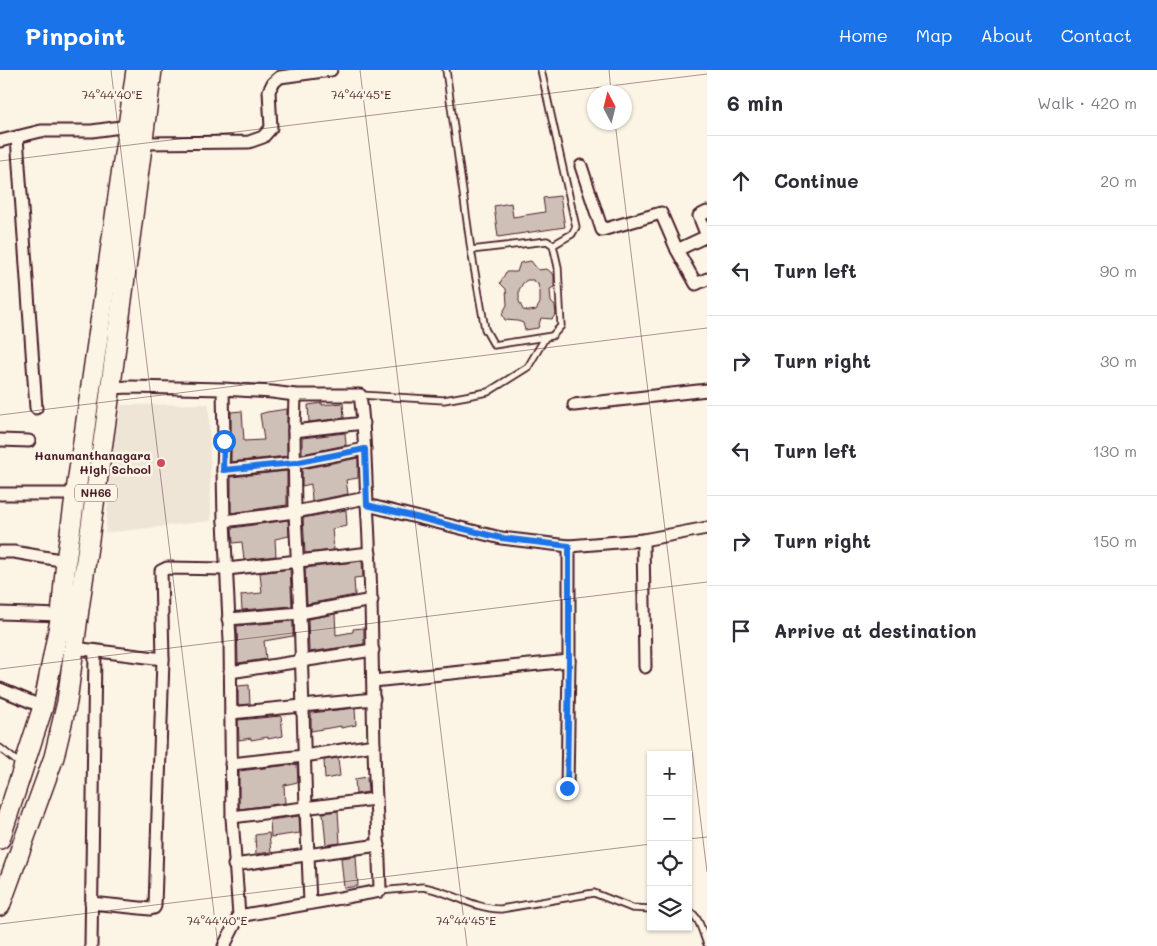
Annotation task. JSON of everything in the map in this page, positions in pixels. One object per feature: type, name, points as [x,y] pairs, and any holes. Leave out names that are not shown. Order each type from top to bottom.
[{"type":"highway","name":"NH66","points":[[0,839],[43,707],[61,616],[66,561],[136,70]]},
{"type":"highway","name":"NH66","points":[[0,906],[54,757],[67,702],[111,388],[152,70]]},
{"type":"street","points":[[143,144],[249,142],[263,137],[271,128],[269,91],[273,83],[280,77],[331,70]]},
{"type":"street","points":[[0,141],[41,131],[92,131],[128,126]]},
{"type":"street","points":[[17,137],[36,408]]},
{"type":"street","points":[[581,166],[602,230],[662,213],[677,250],[696,284],[707,279]]},
{"type":"street","points":[[677,250],[707,236],[698,216],[707,212]]},
{"type":"street","points":[[111,388],[223,389],[295,395],[360,395],[364,423],[366,501],[372,600],[374,744],[380,891],[238,916]]},
{"type":"street","points":[[223,389],[224,521],[230,672],[232,818],[238,916],[224,946]]},
{"type":"street","points":[[574,405],[707,390]]},
{"type":"street","points":[[295,395],[295,512],[310,904]]},
{"type":"street","points":[[294,431],[364,423]]},
{"type":"street","points":[[0,440],[30,441]]},
{"type":"street","points":[[223,470],[294,463],[365,449]]},
{"type":"street","points":[[0,494],[76,494]]},
{"type":"street","points":[[224,521],[366,501],[501,538],[569,546],[643,540],[707,528]]},
{"type":"street","points":[[643,540],[645,667]]},
{"type":"street","points":[[567,788],[569,546]]},
{"type":"street","points":[[0,552],[14,552],[66,561]]},
{"type":"street","points":[[92,903],[150,909],[155,906],[163,659],[161,571],[167,568],[227,569],[370,553]]},
{"type":"street","points":[[228,620],[300,613],[372,600]]},
{"type":"street","points":[[0,613],[61,616]]},
{"type":"street","points":[[74,648],[163,659]]},
{"type":"street","points":[[230,672],[373,650]]},
{"type":"street","points":[[91,946],[95,651]]},
{"type":"street","points":[[373,680],[569,660]]},
{"type":"street","points":[[0,688],[43,707]]},
{"type":"street","points":[[231,712],[374,699]]},
{"type":"street","points":[[231,764],[304,756],[374,744]]},
{"type":"street","points":[[232,818],[376,799]]},
{"type":"street","points":[[234,865],[379,845]]},
{"type":"lane","points":[[446,70],[471,250],[485,329],[494,345],[552,336],[561,326],[558,266],[553,245],[547,241],[471,250]]},
{"type":"lane","points":[[541,70],[576,227],[572,234],[553,245]]},
{"type":"lane","points":[[360,395],[444,400],[488,392],[528,366],[545,338]]},
{"type":"lane","points":[[0,748],[24,766]]},
{"type":"lane","points":[[380,891],[428,888],[470,904],[495,909],[594,893],[632,908],[647,909]]},
{"type":"lane","points":[[692,913],[697,918],[707,944]]},
{"type":"shaded area","name":"Hanumanthanagara High School","points":[[209,404],[211,521],[105,533],[117,405]]},
{"type":"building","points":[[560,196],[565,227],[498,237],[494,206],[511,203],[513,217],[545,212],[543,198]]},
{"type":"building","points":[[531,261],[538,270],[547,269],[554,275],[554,287],[550,289],[551,302],[555,306],[556,314],[552,319],[541,318],[538,328],[525,330],[523,323],[505,320],[502,314],[507,305],[506,289],[500,283],[506,272],[517,272],[520,263]],"holes":[[[527,280],[533,280],[538,284],[540,303],[536,310],[523,310],[519,301],[519,290]]]},
{"type":"building","points":[[322,403],[322,405],[343,403],[344,418],[309,422],[308,405]]},
{"type":"building","points":[[287,409],[287,456],[231,462],[231,412],[242,411],[244,441],[264,440],[260,414]]},
{"type":"building","points":[[345,433],[346,445],[302,454],[302,438]]},
{"type":"building","points":[[358,458],[358,478],[346,480],[348,494],[312,501],[311,484],[302,486],[302,469]]},
{"type":"building","points":[[287,471],[287,505],[231,513],[231,477]]},
{"type":"building","points":[[346,510],[347,526],[332,529],[334,550],[305,553],[303,518]]},
{"type":"building","points":[[288,520],[289,536],[275,539],[276,556],[244,560],[242,542],[233,543],[232,528]]},
{"type":"building","points":[[362,561],[363,577],[354,578],[355,595],[307,604],[305,568]]},
{"type":"building","points":[[290,569],[292,606],[242,610],[241,595],[262,593],[260,573]]},
{"type":"building","points":[[335,614],[336,635],[353,632],[353,629],[364,628],[364,644],[309,652],[308,619]]},
{"type":"building","points":[[293,621],[293,636],[264,641],[266,659],[238,663],[237,626]]},
{"type":"building","points":[[249,685],[250,704],[238,705],[238,686]]},
{"type":"building","points":[[355,708],[356,725],[311,731],[311,713]]},
{"type":"building","points":[[281,716],[283,736],[268,739],[268,737],[239,740],[238,720]]},
{"type":"building","points":[[338,758],[340,776],[325,779],[324,760]]},
{"type":"building","points":[[297,764],[298,782],[284,785],[285,803],[239,809],[239,771]]},
{"type":"building","points":[[367,777],[368,792],[356,794],[355,779]]},
{"type":"building","points":[[338,811],[340,843],[326,845],[323,813]]},
{"type":"building","points":[[299,816],[300,833],[271,837],[270,820]]},
{"type":"building","points":[[269,833],[271,852],[256,854],[255,835]]},
{"type":"building","points":[[356,856],[358,886],[344,888],[341,858]]},
{"type":"place","name":"Hanumanthanagara High School","points":[[161,463]]},
{"type":"route","points":[[224,441],[223,470],[294,463],[365,449],[367,505],[501,538],[569,546],[567,788]]}]
